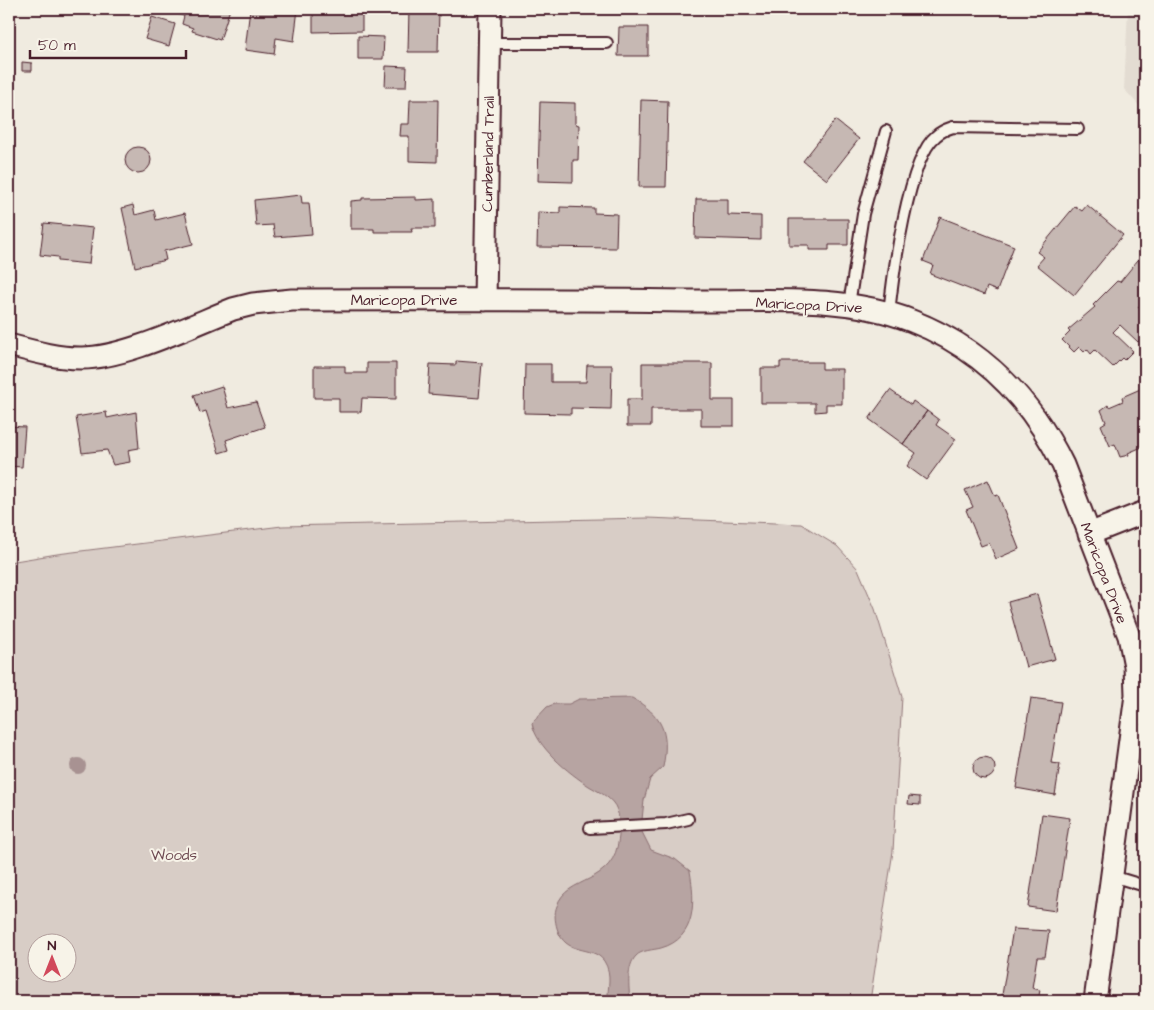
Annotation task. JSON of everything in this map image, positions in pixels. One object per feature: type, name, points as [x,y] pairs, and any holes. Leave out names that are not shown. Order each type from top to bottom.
[{"type":"street","name":"Cumberland Trail","points":[[485,300],[490,9]]},
{"type":"street","name":"Maricopa Drive","points":[[9,345],[59,357],[105,356],[128,350],[233,309],[253,304],[292,300],[818,302],[849,305],[889,313],[933,330],[954,342],[993,369],[1010,386],[1040,423],[1053,443],[1063,464],[1088,534],[1129,636],[1135,666],[1136,695],[1095,1001]]},
{"type":"street","points":[[1088,534],[1145,512]]},
{"type":"lane","points":[[490,43],[607,43]]},
{"type":"lane","points":[[889,313],[895,255],[917,169],[920,160],[935,136],[953,126],[1078,129]]},
{"type":"lane","points":[[849,305],[863,214],[886,131]]},
{"type":"lane","points":[[590,828],[666,824],[688,819]]},
{"type":"lane","points":[[1112,876],[1145,886]]},
{"type":"shaded area","points":[[1128,9],[1145,9],[1145,112],[1124,89]]},
{"type":"shaded area","points":[[632,698],[642,704],[657,718],[664,734],[665,744],[663,767],[650,779],[644,800],[641,830],[651,850],[675,859],[690,871],[693,906],[687,927],[681,936],[673,943],[661,948],[641,952],[633,960],[629,977],[630,1001],[608,1001],[609,976],[604,961],[593,953],[572,947],[566,943],[557,928],[555,914],[562,896],[570,889],[590,879],[609,864],[616,852],[619,836],[618,813],[609,799],[581,781],[554,759],[540,741],[532,723],[547,707],[554,704],[569,704],[579,699]]},
{"type":"green space","name":"Woods","points":[[647,518],[801,524],[837,546],[858,569],[875,609],[902,697],[893,851],[870,1001],[9,1001],[9,562],[57,554],[282,526]]},
{"type":"building","points":[[179,9],[230,9],[220,40],[192,31],[193,28],[182,24],[184,16],[177,14]]},
{"type":"building","points":[[250,9],[298,9],[294,41],[276,38],[274,54],[245,50]]},
{"type":"building","points":[[313,9],[362,9],[362,31],[313,32]]},
{"type":"building","points":[[409,9],[439,9],[438,52],[408,52]]},
{"type":"building","points":[[152,17],[175,24],[169,46],[145,39]]},
{"type":"building","points":[[619,27],[648,27],[648,56],[618,56]]},
{"type":"building","points":[[358,36],[384,37],[383,59],[358,59]]},
{"type":"building","points":[[22,62],[32,63],[32,71],[22,71]]},
{"type":"building","points":[[386,66],[407,67],[406,87],[385,87]]},
{"type":"building","points":[[410,100],[438,100],[437,162],[409,161],[409,136],[400,136],[401,124],[409,124]]},
{"type":"building","points":[[641,100],[668,101],[666,187],[639,187]]},
{"type":"building","points":[[540,102],[575,103],[575,124],[579,125],[578,160],[573,160],[573,182],[538,181]]},
{"type":"building","points":[[835,120],[859,139],[827,180],[803,161]]},
{"type":"building","points":[[138,147],[147,151],[151,160],[147,169],[138,173],[129,169],[125,160],[129,151]]},
{"type":"building","points":[[301,195],[302,203],[309,203],[312,234],[275,237],[273,225],[256,226],[254,200]]},
{"type":"building","points":[[416,197],[416,200],[435,199],[435,228],[411,228],[412,232],[374,232],[374,229],[351,229],[351,201],[362,200],[362,198]]},
{"type":"building","points":[[696,199],[728,199],[728,215],[761,216],[761,240],[695,238]]},
{"type":"building","points":[[133,205],[135,215],[154,210],[156,220],[185,213],[193,244],[164,251],[166,260],[135,267],[122,208]]},
{"type":"building","points":[[1087,205],[1123,235],[1074,295],[1037,265],[1044,257],[1037,252],[1075,206],[1082,211]]},
{"type":"building","points":[[560,207],[594,208],[594,213],[617,214],[616,248],[537,247],[538,212],[560,213]]},
{"type":"building","points":[[940,217],[1014,246],[997,291],[987,287],[984,295],[930,274],[933,265],[923,261]]},
{"type":"building","points":[[789,219],[848,219],[848,245],[829,245],[829,250],[809,250],[809,245],[789,245]]},
{"type":"building","points":[[44,223],[93,228],[89,264],[58,261],[58,257],[40,255]]},
{"type":"building","points":[[1142,255],[1145,258],[1145,301],[1138,307],[1145,315],[1145,335],[1138,342],[1120,325],[1113,332],[1133,351],[1113,367],[1095,350],[1091,354],[1087,349],[1084,352],[1079,347],[1074,352],[1062,340],[1070,332],[1068,330],[1095,307],[1093,305],[1117,281],[1120,282]]},
{"type":"building","points":[[456,361],[482,363],[479,398],[428,394],[430,364],[456,365]]},
{"type":"building","points":[[780,362],[822,362],[822,369],[842,369],[842,404],[826,404],[826,411],[815,412],[815,403],[761,403],[761,368],[780,368]]},
{"type":"building","points":[[367,363],[396,363],[396,399],[362,398],[361,412],[339,412],[339,398],[314,398],[314,366],[345,366],[345,373],[367,373]]},
{"type":"building","points":[[642,363],[712,363],[712,400],[734,400],[734,426],[701,426],[701,409],[651,409],[651,426],[627,426],[627,399],[642,399]]},
{"type":"building","points":[[525,364],[551,364],[551,382],[586,382],[587,365],[612,365],[611,409],[571,408],[571,414],[524,413]]},
{"type":"building","points":[[222,386],[228,408],[256,402],[265,427],[226,440],[229,450],[219,453],[206,411],[200,413],[194,395]]},
{"type":"building","points":[[1145,387],[1145,450],[1142,447],[1128,453],[1129,455],[1120,457],[1115,444],[1110,446],[1101,425],[1106,422],[1101,410],[1108,405],[1109,407],[1123,401],[1122,397]]},
{"type":"building","points":[[890,390],[911,405],[913,401],[927,411],[903,444],[869,419]]},
{"type":"building","points":[[927,411],[939,420],[936,425],[956,439],[926,480],[907,466],[916,453],[903,444]]},
{"type":"building","points":[[106,412],[107,418],[136,412],[139,448],[128,450],[130,462],[113,465],[107,450],[82,453],[76,417]]},
{"type":"building","points":[[9,426],[25,427],[22,467],[9,466]]},
{"type":"building","points":[[988,480],[995,496],[998,495],[1019,549],[996,559],[989,543],[981,546],[966,510],[973,507],[965,490]]},
{"type":"building","points":[[1037,594],[1055,659],[1026,667],[1008,602]]},
{"type":"building","points":[[1031,698],[1061,702],[1051,763],[1060,764],[1055,795],[1016,788]]},
{"type":"building","points":[[980,757],[988,757],[995,764],[995,772],[988,779],[980,779],[973,772],[973,764]]},
{"type":"building","points":[[909,796],[920,797],[920,805],[908,804]]},
{"type":"building","points":[[1042,814],[1070,818],[1056,911],[1028,907]]},
{"type":"building","points":[[1013,929],[1049,931],[1045,957],[1037,957],[1032,988],[1040,990],[1038,1001],[1001,1001]]}]
